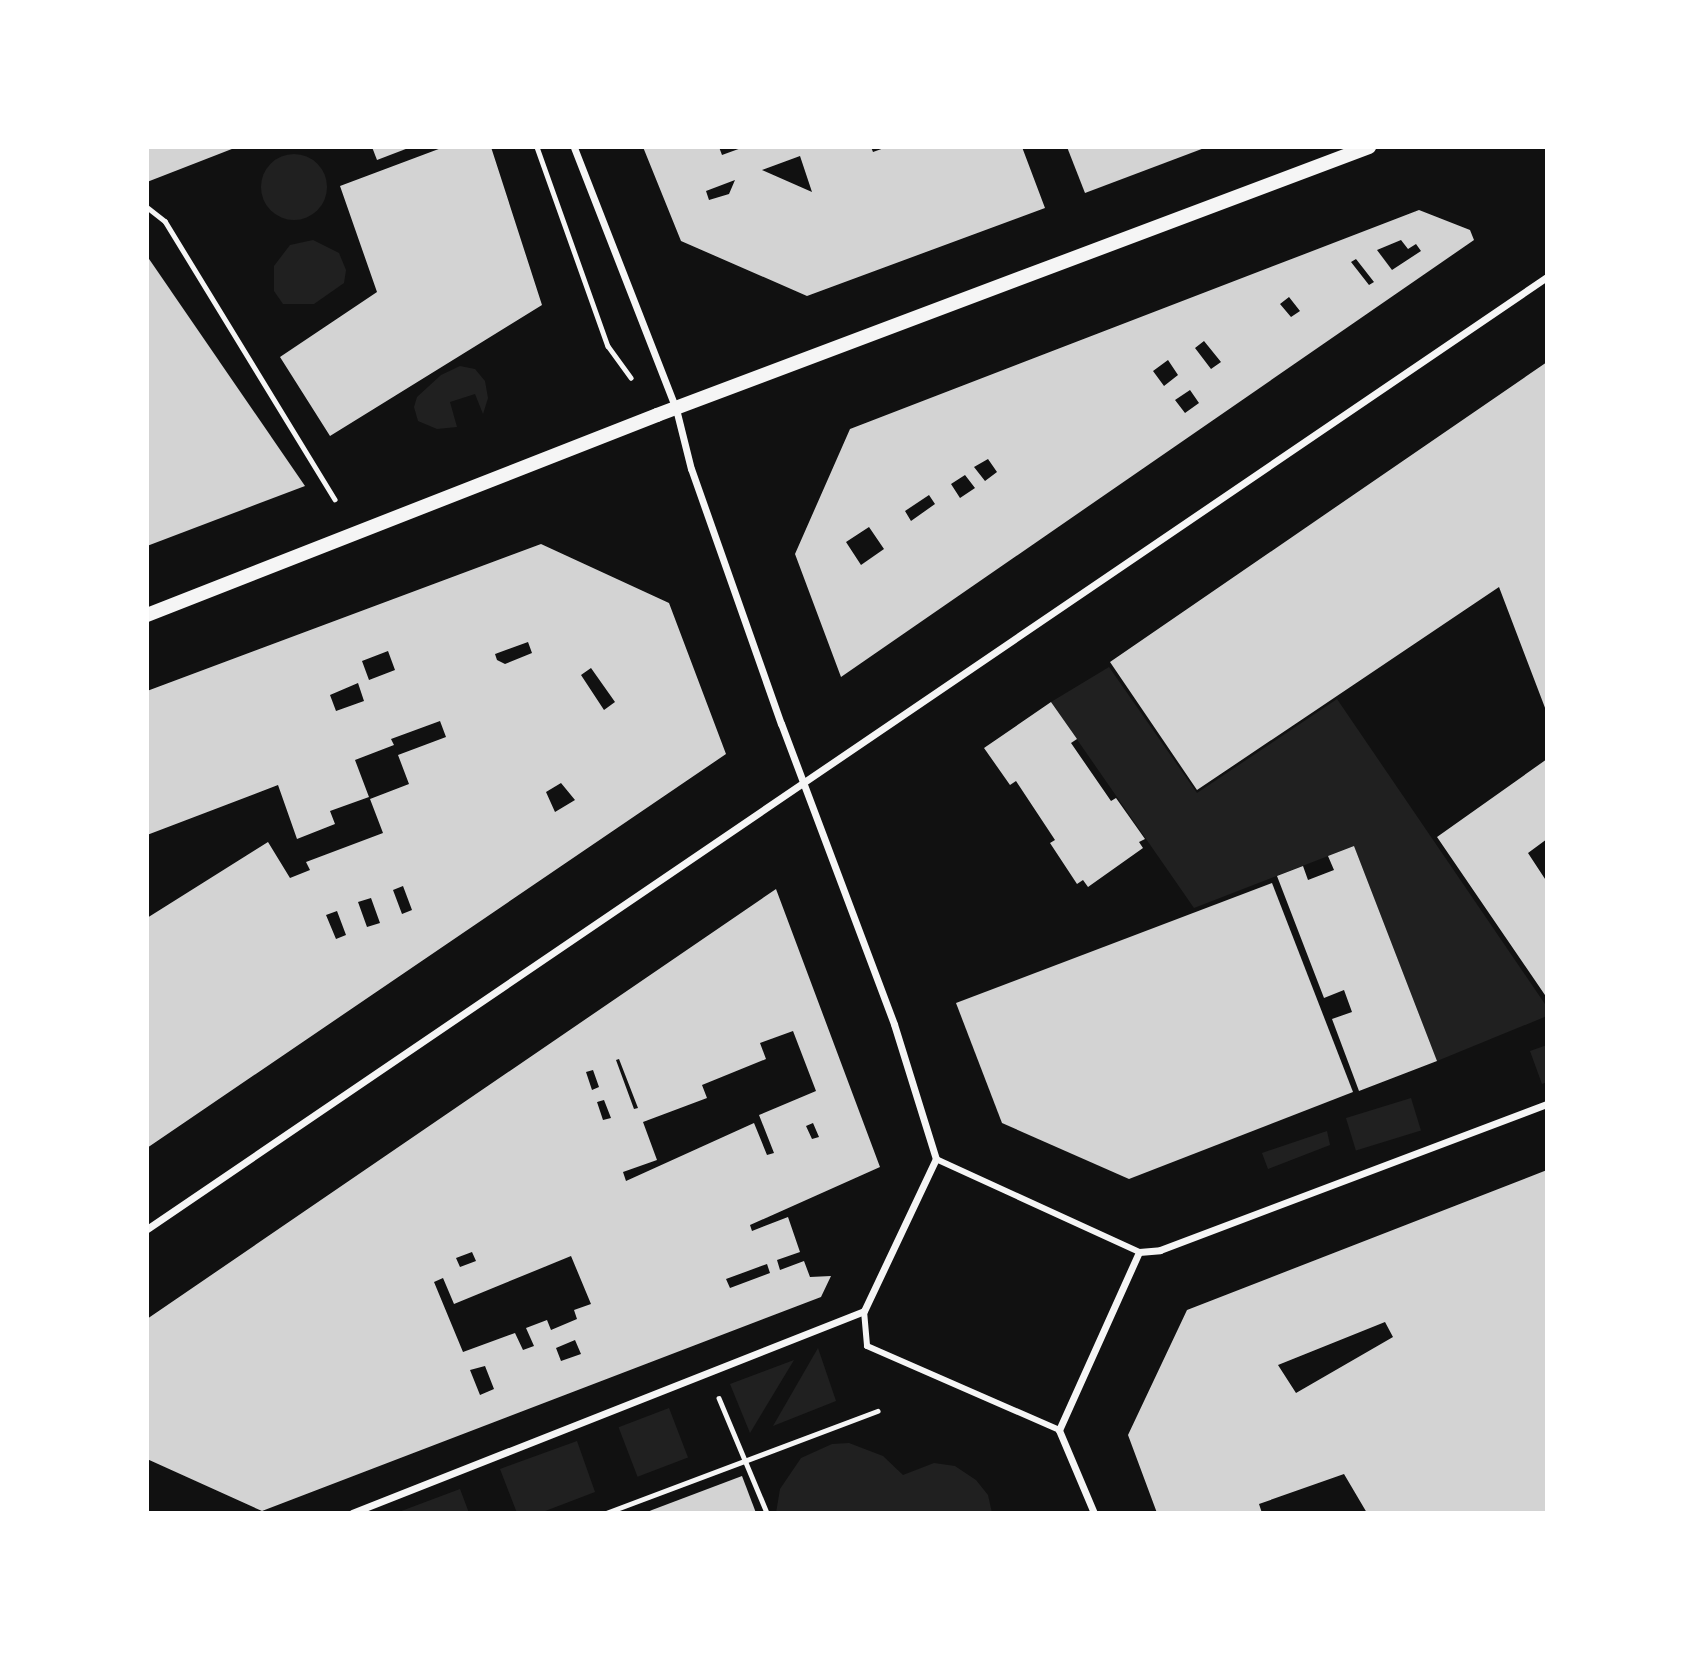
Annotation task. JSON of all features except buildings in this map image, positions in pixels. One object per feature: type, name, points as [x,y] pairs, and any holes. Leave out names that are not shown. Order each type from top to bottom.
[{"type":"main road","points":[[147,615],[676,409],[1369,147]]},
{"type":"street","points":[[574,147],[676,409],[691,469],[804,785],[894,1024],[936,1159],[864,1311],[867,1346],[1059,1430],[1094,1513]]},
{"type":"street","points":[[147,1228],[804,785],[1547,277]]},
{"type":"street","points":[[936,1159],[1139,1252],[1160,1250],[1547,1104]]},
{"type":"street","points":[[1059,1430],[1139,1252]]},
{"type":"street","points":[[352,1513],[708,1376],[864,1311]]},
{"type":"path","points":[[537,147],[608,346]]},
{"type":"path","points":[[147,207],[165,221],[335,499]]},
{"type":"path","points":[[708,1376],[746,1458],[767,1513]]},
{"type":"path","points":[[606,1513],[746,1458],[877,1411]]},
{"type":"shaded area","points":[[294,154],[307,157],[317,164],[324,174],[327,187],[324,200],[317,210],[307,217],[294,220],[281,217],[271,210],[264,200],[261,187],[264,174],[271,164],[281,157]]},
{"type":"shaded area","points":[[313,240],[339,253],[346,270],[344,283],[314,304],[283,304],[274,291],[274,266],[290,245]]},
{"type":"shaded area","points":[[460,366],[475,369],[485,381],[488,398],[483,414],[475,394],[450,402],[457,427],[437,429],[418,421],[414,407],[417,397],[441,375]]},
{"type":"shaded area","points":[[1109,667],[1197,793],[1337,699],[1547,1007],[1547,1016],[1437,1061],[1354,846],[1194,908],[1051,702]]},
{"type":"shaded area","points":[[1547,1045],[1547,1082],[1542,1084],[1530,1051]]},
{"type":"shaded area","points":[[1411,1098],[1421,1131],[1356,1150],[1346,1118]]},
{"type":"shaded area","points":[[1327,1131],[1330,1145],[1268,1169],[1262,1153]]},
{"type":"shaded area","points":[[818,1348],[836,1401],[773,1426]]},
{"type":"shaded area","points":[[794,1360],[750,1433],[730,1384]]},
{"type":"shaded area","points":[[669,1408],[688,1457],[638,1477],[619,1427]]},
{"type":"shaded area","points":[[577,1441],[595,1492],[540,1513],[517,1513],[500,1469]]},
{"type":"shaded area","points":[[849,1443],[883,1456],[903,1475],[934,1463],[955,1466],[976,1480],[988,1495],[992,1513],[776,1513],[780,1489],[801,1458],[832,1444]]},
{"type":"shaded area","points":[[460,1489],[469,1513],[396,1513]]}]
